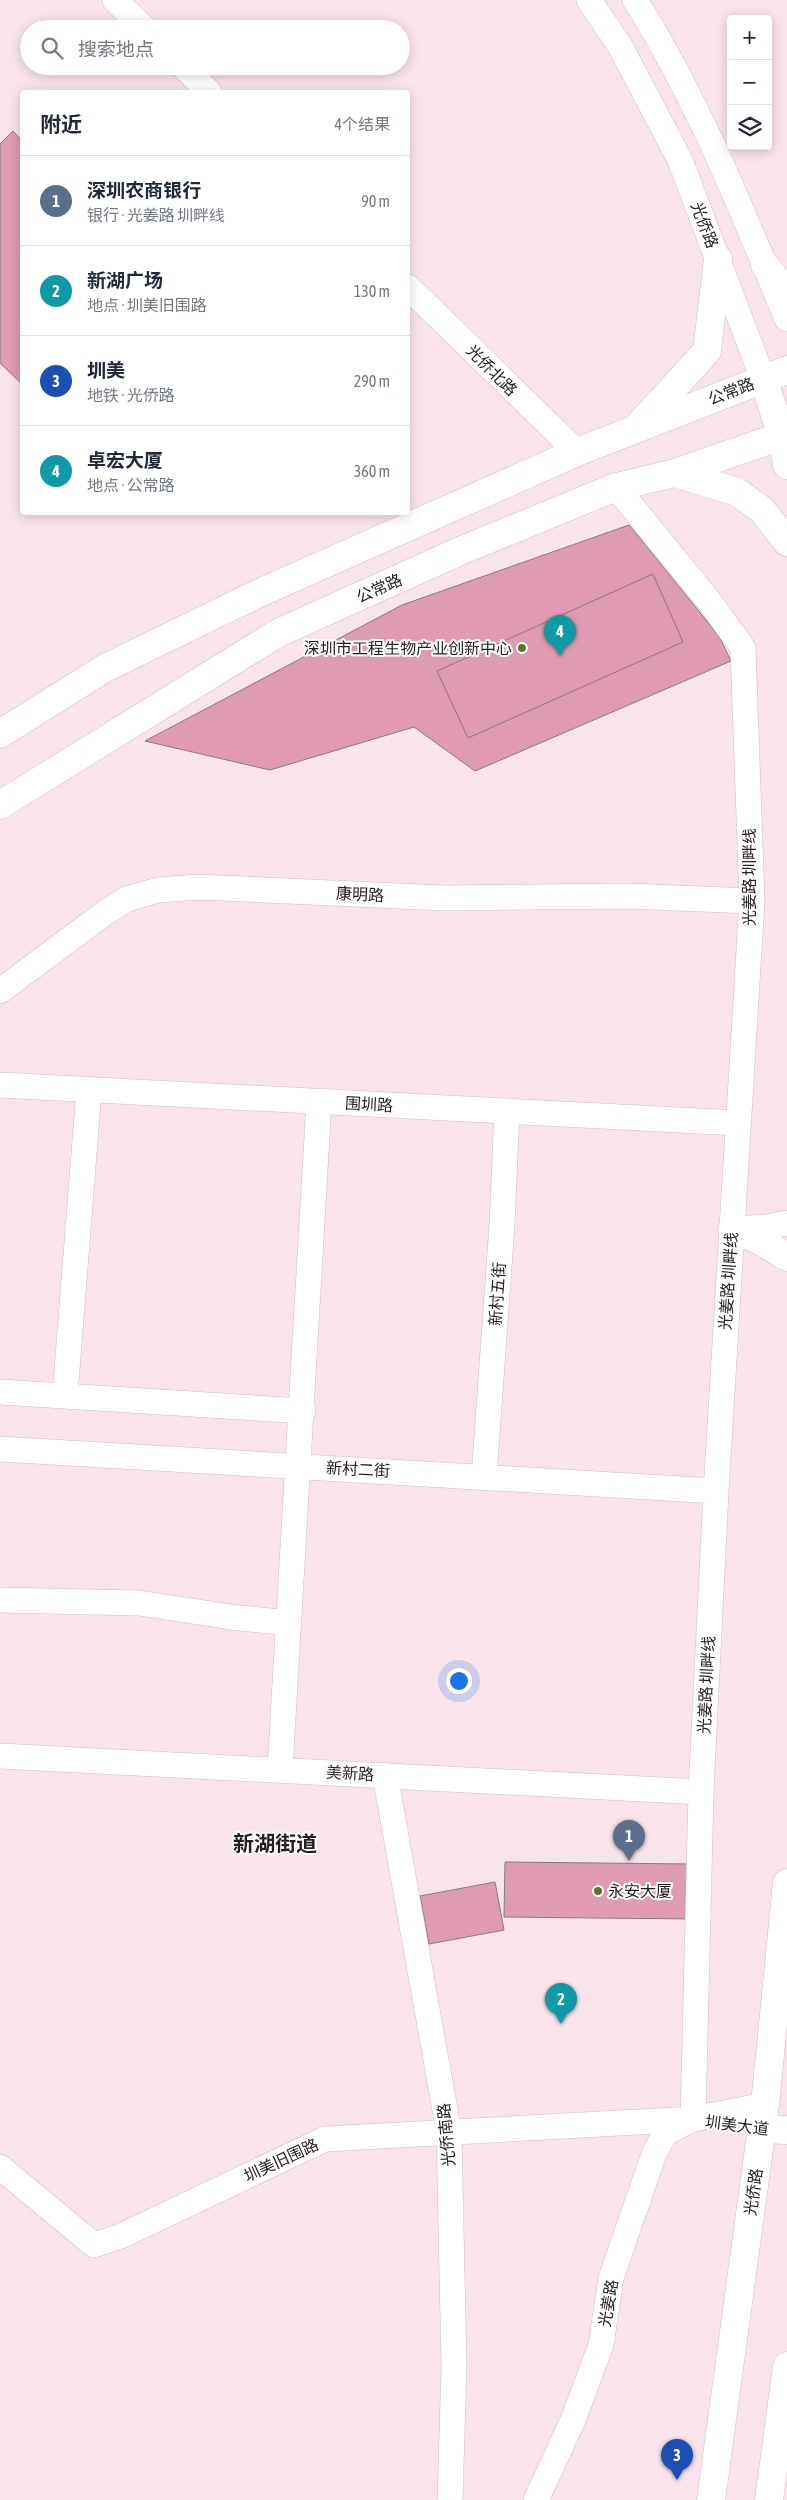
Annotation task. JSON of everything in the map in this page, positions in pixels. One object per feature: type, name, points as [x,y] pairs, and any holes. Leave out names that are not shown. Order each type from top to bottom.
[{"type":"main road","points":[[638,427],[707,351],[718,259]]},
{"type":"main road","points":[[765,265],[781,286],[787,290]]},
{"type":"main road","name":"公常路","points":[[0,734],[105,668],[256,594],[577,452],[775,375]]},
{"type":"main road","name":"光侨路","points":[[775,375],[785,435],[787,466]]},
{"type":"main road","name":"公常路","points":[[0,805],[278,633],[460,551],[616,487],[675,473],[785,435]]},
{"type":"main road","points":[[675,473],[737,492],[762,510],[787,542]]},
{"type":"main road","points":[[732,1228],[761,1241],[787,1256]]},
{"type":"main road","name":"光侨路","points":[[711,2500],[775,2117],[787,1883]]},
{"type":"main road","points":[[769,2500],[787,2366]]},
{"type":"street","points":[[115,0],[135,20]]},
{"type":"street","name":"光侨路","points":[[589,0],[620,46],[680,160],[718,259],[775,375]]},
{"type":"street","points":[[635,0],[656,33],[716,149],[787,318]]},
{"type":"street","points":[[192,75],[207,90]]},
{"type":"street","name":"光侨北路","points":[[410,289],[577,452]]},
{"type":"street","name":"光姜路 圳畔线","points":[[616,487],[709,601],[743,648],[752,901],[716,1491],[700,1792],[693,2119]]},
{"type":"street","name":"康明路","points":[[0,991],[106,912],[127,899],[158,890],[199,886],[443,898],[628,896],[752,901]]},
{"type":"street","name":"围圳路","points":[[0,1085],[738,1123]]},
{"type":"street","points":[[65,1395],[89,1090]]},
{"type":"street","points":[[280,1769],[303,1411],[319,1102]]},
{"type":"street","name":"新村五街","points":[[484,1477],[502,1225],[507,1111]]},
{"type":"street","points":[[732,1228],[767,1227],[787,1223]]},
{"type":"street","points":[[0,1392],[303,1411]]},
{"type":"street","name":"新村二街","points":[[0,1449],[716,1491]]},
{"type":"street","points":[[0,1600],[139,1604],[289,1623]]},
{"type":"street","name":"美新路","points":[[0,1756],[700,1792]]},
{"type":"street","name":"光侨南路","points":[[385,1775],[449,2132],[454,2367],[450,2500]]},
{"type":"street","name":"圳美大道","points":[[693,2119],[775,2117]]},
{"type":"street","name":"圳美旧围路","points":[[0,2167],[94,2245],[121,2236],[324,2139],[693,2119]]},
{"type":"street","name":"光姜路","points":[[536,2500],[573,2420],[601,2345],[611,2278],[654,2154],[665,2133],[693,2119]]},
{"type":"building","points":[[13,131],[20,139],[20,382],[0,363],[0,144]]},
{"type":"building","name":"深圳市工程生物产业创新中心","points":[[629,525],[719,636],[731,661],[475,771],[414,727],[270,770],[145,741],[402,605]]},
{"type":"building","points":[[653,574],[683,642],[468,738],[437,671]]},
{"type":"building","name":"永安大厦","points":[[505,1862],[692,1864],[692,1919],[504,1917]]},
{"type":"building","points":[[495,1882],[504,1930],[429,1944],[420,1896]]},
{"type":"place","name":"深圳市工程生物产业创新中心","points":[[522,648]]},
{"type":"place","name":"卓宏大厦","points":[[560,656]]},
{"type":"place","name":"深圳农商银行","points":[[629,1861]]},
{"type":"place","name":"永安大厦","points":[[598,1891]]},
{"type":"place","name":"新湖广场","points":[[561,2024]]},
{"type":"place","name":"圳美","points":[[677,2480]]},
{"type":"district","name":"新湖街道","points":[[275,1844]]}]
